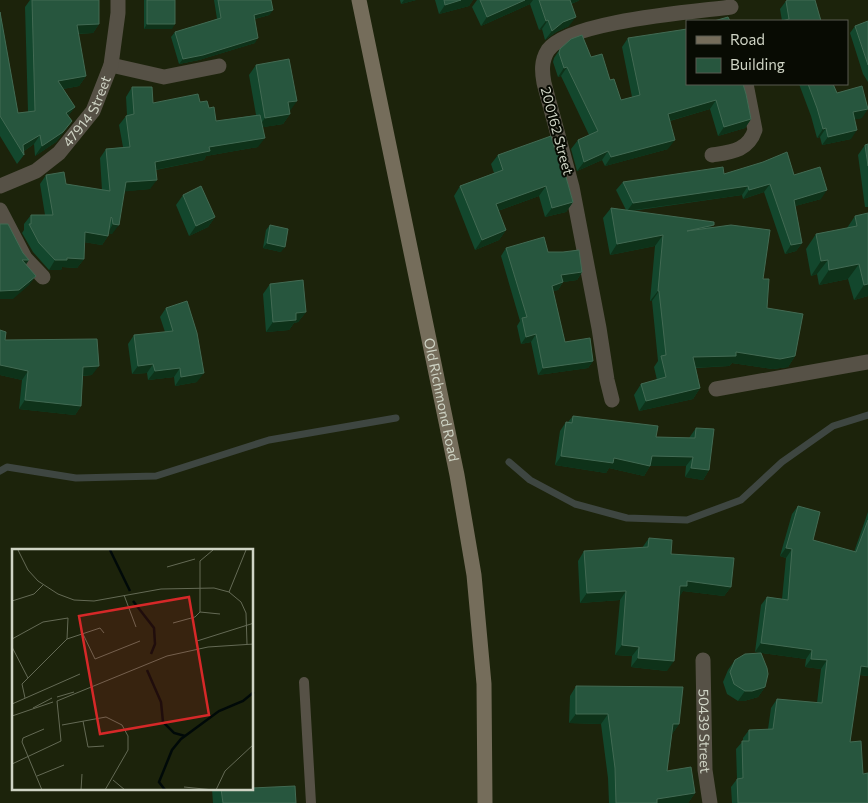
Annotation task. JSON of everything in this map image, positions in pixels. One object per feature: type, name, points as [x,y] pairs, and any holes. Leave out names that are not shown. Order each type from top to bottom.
[{"type":"street","name":"47914 Street","points":[[0,186],[36,171],[58,153],[93,111],[111,65],[118,0]]},
{"type":"street","name":"Old Richmond Road","points":[[359,0],[458,475],[474,575],[484,684],[486,803]]},
{"type":"street","name":"200162 Street","points":[[612,400],[572,187],[544,83],[542,70],[544,58],[549,49],[559,40],[615,22],[731,10]]},
{"type":"street","points":[[111,65],[164,77],[219,66]]},
{"type":"street","points":[[712,155],[740,148],[749,143],[752,137],[755,130],[746,85]]},
{"type":"street","points":[[0,210],[25,258],[43,277]]},
{"type":"street","points":[[716,389],[868,362]]},
{"type":"street","name":"50439 Street","points":[[703,660],[705,770],[710,803]]},
{"type":"lane","points":[[304,682],[311,803]]},
{"type":"building","points":[[32,0],[99,0],[99,24],[77,25],[86,76],[58,81],[75,107],[66,113],[72,121],[63,132],[42,146],[40,135],[23,145],[24,155],[0,116],[0,12],[18,113],[35,111]]},
{"type":"building","points":[[147,0],[175,0],[175,24],[147,24]]},
{"type":"building","points":[[218,0],[271,0],[273,10],[254,15],[258,38],[203,55],[183,59],[175,32],[221,18]]},
{"type":"building","points":[[444,0],[461,0],[445,5]]},
{"type":"building","points":[[480,0],[525,0],[487,17]]},
{"type":"building","points":[[539,0],[570,0],[576,17],[563,22],[552,31],[548,20],[546,21]]},
{"type":"building","points":[[815,0],[821,20],[786,20],[789,19],[786,1]]},
{"type":"building","points":[[728,17],[730,20],[718,20]]},
{"type":"building","points":[[868,21],[868,65],[855,26]]},
{"type":"building","points":[[686,29],[686,85],[743,85],[751,119],[724,127],[716,100],[668,114],[675,140],[611,157],[608,151],[584,162],[578,140],[598,131],[567,67],[564,68],[559,53],[560,49],[571,39],[582,35],[591,57],[602,54],[610,80],[614,79],[621,100],[640,95],[628,38]]},
{"type":"building","points":[[289,59],[297,101],[288,102],[290,114],[265,118],[256,65]]},
{"type":"building","points":[[808,85],[833,85],[837,93],[862,86],[868,109],[853,112],[857,130],[828,137],[826,128],[823,129]]},
{"type":"building","points":[[132,87],[152,87],[153,103],[198,94],[200,102],[207,101],[209,108],[214,107],[216,121],[260,115],[265,138],[209,147],[210,151],[155,162],[157,180],[126,182],[119,225],[113,224],[111,217],[108,236],[85,232],[84,259],[67,258],[67,260],[55,260],[39,243],[29,224],[31,224],[31,215],[53,215],[46,175],[64,172],[66,184],[110,191],[106,149],[130,147],[126,116],[134,114]]},
{"type":"building","points":[[551,136],[555,150],[561,147],[567,169],[564,170],[573,202],[552,208],[546,186],[496,204],[506,230],[482,240],[460,186],[503,170],[498,155]]},
{"type":"building","points":[[868,144],[868,166],[865,145]]},
{"type":"building","points":[[787,152],[794,175],[820,167],[827,190],[794,200],[802,243],[791,245],[770,184],[749,190],[748,186],[633,203],[623,182],[723,167],[724,174],[763,162]]},
{"type":"building","points":[[201,186],[215,217],[196,226],[183,195]]},
{"type":"building","points":[[611,208],[714,222],[714,225],[687,231],[731,225],[770,230],[763,279],[769,279],[767,308],[803,314],[795,356],[780,359],[736,352],[736,356],[693,357],[700,388],[646,401],[641,384],[666,377],[661,356],[666,355],[658,291],[663,235],[617,244]]},
{"type":"building","points":[[868,213],[868,284],[864,285],[859,264],[829,270],[828,260],[821,261],[816,234],[857,226],[855,216]]},
{"type":"building","points":[[0,224],[8,224],[23,253],[29,260],[22,260],[36,276],[19,290],[0,291]]},
{"type":"building","points":[[270,225],[288,229],[285,247],[267,243]]},
{"type":"building","points":[[544,237],[548,252],[579,250],[582,272],[561,275],[563,282],[552,286],[565,342],[590,338],[593,361],[543,368],[536,334],[526,337],[522,318],[527,317],[506,248]]},
{"type":"building","points":[[303,280],[306,312],[296,313],[296,320],[273,322],[270,284]]},
{"type":"building","points":[[187,301],[197,333],[204,373],[181,377],[180,368],[155,371],[153,364],[138,366],[134,335],[173,331],[166,308]]},
{"type":"building","points":[[0,330],[6,332],[5,340],[97,339],[99,366],[83,367],[81,406],[25,400],[28,371],[0,365]]},
{"type":"building","points":[[573,416],[658,426],[656,437],[695,438],[696,428],[714,429],[709,470],[691,468],[693,457],[652,456],[650,466],[614,458],[613,463],[561,456],[566,422],[572,423]]},
{"type":"building","points":[[798,506],[820,512],[813,540],[856,552],[868,520],[868,667],[861,666],[850,742],[861,741],[863,774],[868,773],[868,803],[738,803],[737,779],[743,778],[742,741],[749,741],[749,730],[773,729],[777,699],[822,703],[827,660],[811,659],[812,650],[761,643],[767,597],[788,600],[792,549],[786,548]]},
{"type":"building","points":[[649,538],[672,540],[671,554],[734,558],[731,587],[687,581],[687,586],[680,586],[674,661],[638,658],[639,647],[622,645],[626,591],[587,593],[584,551],[648,547]]},
{"type":"building","points":[[761,653],[768,674],[765,687],[745,691],[734,684],[730,672],[735,660],[745,654]]},
{"type":"building","points":[[576,686],[683,687],[679,724],[673,724],[667,771],[691,767],[695,793],[657,799],[657,803],[616,803],[615,768],[608,714],[576,714]]},
{"type":"building","points":[[295,786],[296,803],[223,803],[221,790],[254,790],[254,788]]},
{"type":"waterway","points":[[509,462],[530,480],[575,504],[627,518],[687,520],[741,500],[782,462],[833,426],[868,415]]},
{"type":"waterway","points":[[0,471],[7,467],[76,478],[156,476],[269,440],[396,418]]}]
